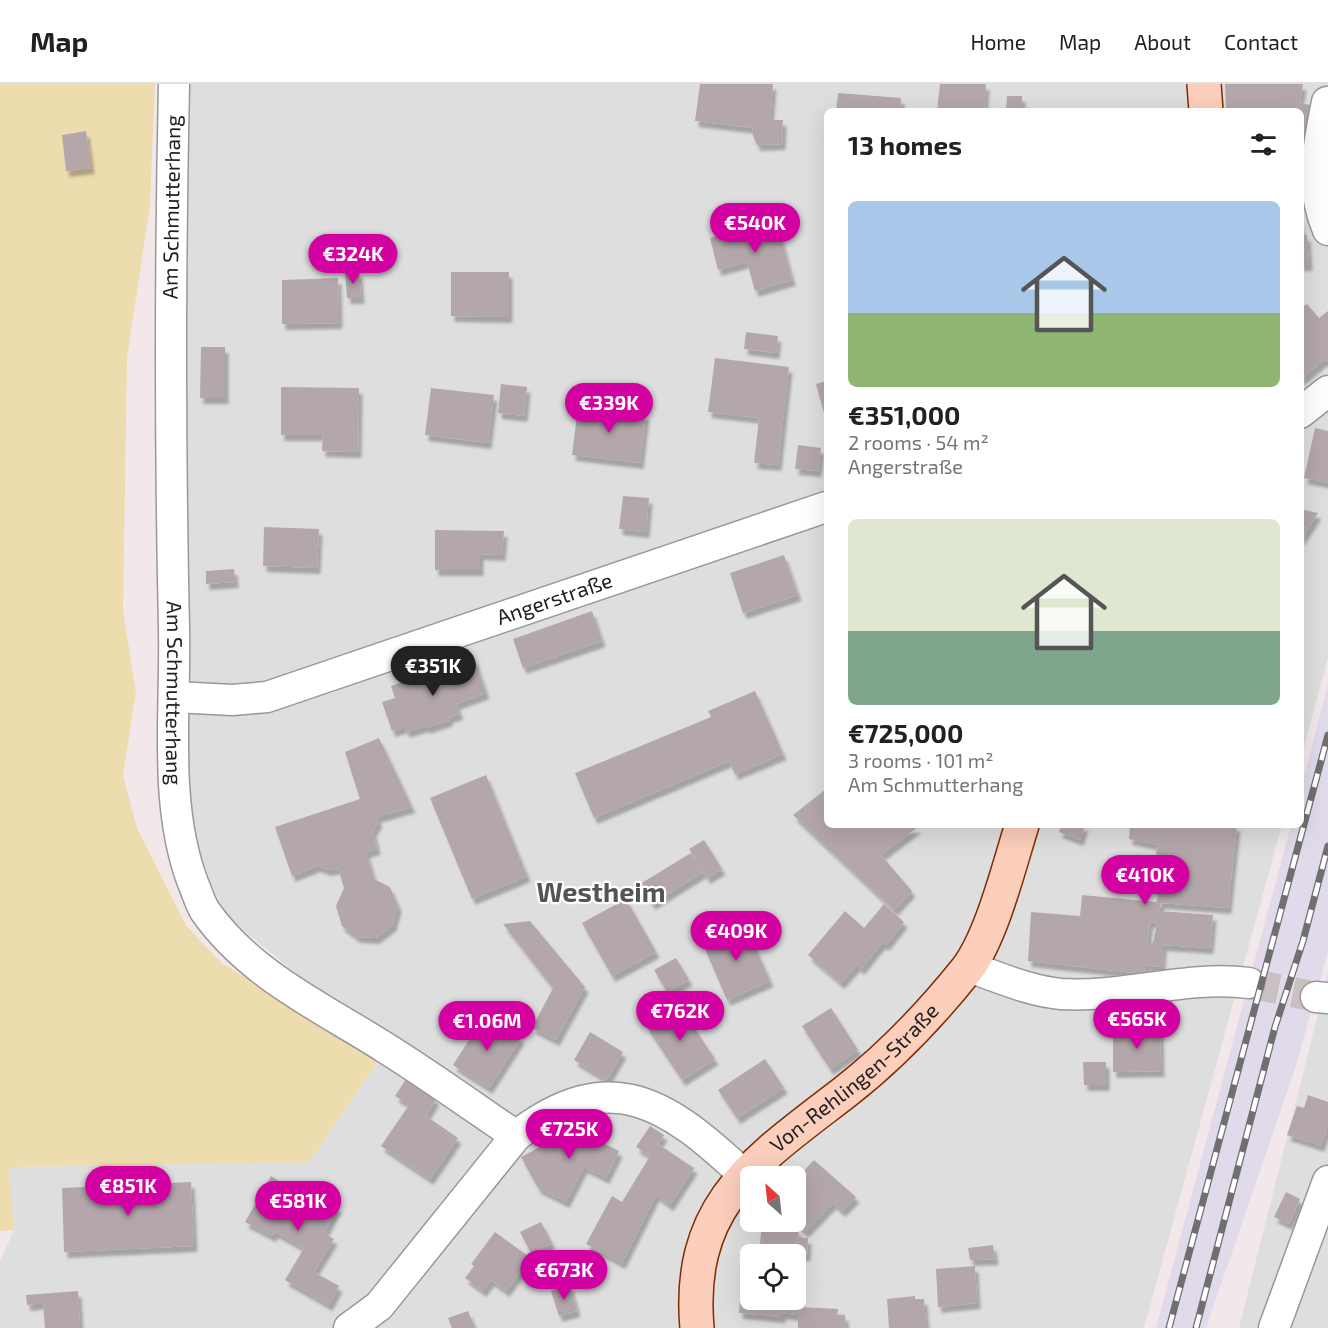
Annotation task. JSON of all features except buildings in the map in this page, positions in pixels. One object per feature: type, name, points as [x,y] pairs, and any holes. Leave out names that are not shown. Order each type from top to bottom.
[{"type":"street","name":"Am Schmutterhang","points":[[174,84],[170,411],[175,697],[174,792],[179,831],[189,872],[203,908],[243,954],[264,971],[387,1049],[516,1136]]},
{"type":"street","points":[[1204,84],[1206,108]]},
{"type":"street","points":[[1327,102],[1316,159],[1318,208],[1328,230]]},
{"type":"street","points":[[1304,410],[1328,391]]},
{"type":"street","name":"Angerstraße","points":[[175,697],[232,700],[267,697],[824,508]]},
{"type":"street","name":"Von-Rehlingen-Straße","points":[[753,1166],[764,1154],[846,1092],[912,1032],[969,967],[993,918],[1021,828]]},
{"type":"street","points":[[969,967],[1044,992],[1063,994],[1112,993],[1219,979],[1249,983]]},
{"type":"street","points":[[349,1328],[379,1306],[516,1136],[547,1115],[590,1098],[621,1098],[650,1105],[679,1120],[704,1138],[740,1171]]},
{"type":"street","name":"Von-Rehlingen-Straße","points":[[697,1328],[697,1277],[708,1232],[730,1192],[740,1180]]},
{"type":"street","points":[[1274,1328],[1328,1181]]},
{"type":"shaded area","points":[[0,84],[155,84],[150,205],[127,358],[123,611],[136,692],[123,775],[137,828],[187,927],[223,964],[381,1057],[309,1162],[9,1167],[14,1230],[0,1231]]},
{"type":"shaded area","points":[[184,84],[1328,84],[1328,658],[1304,747],[1304,108],[824,108],[824,828],[1281,828],[1144,1328],[0,1328],[0,1262],[14,1230],[8,1167],[309,1162],[387,1049],[223,913],[186,818]]},
{"type":"shaded area","points":[[1328,684],[1328,952],[1295,1069],[1206,1328],[1156,1328],[1290,828],[1304,828],[1304,776]]},
{"type":"shaded area","points":[[1328,972],[1328,1328],[1239,1328],[1322,998]]},
{"type":"tunnel","points":[[1249,983],[1316,997]]},
{"type":"railway","points":[[1304,825],[1328,735]]},
{"type":"railway","points":[[1169,1328],[1303,828]]},
{"type":"railway","points":[[1196,1328],[1275,1027],[1303,941],[1328,846]]},
{"type":"district","name":"Westheim","points":[[601,893]]}]
